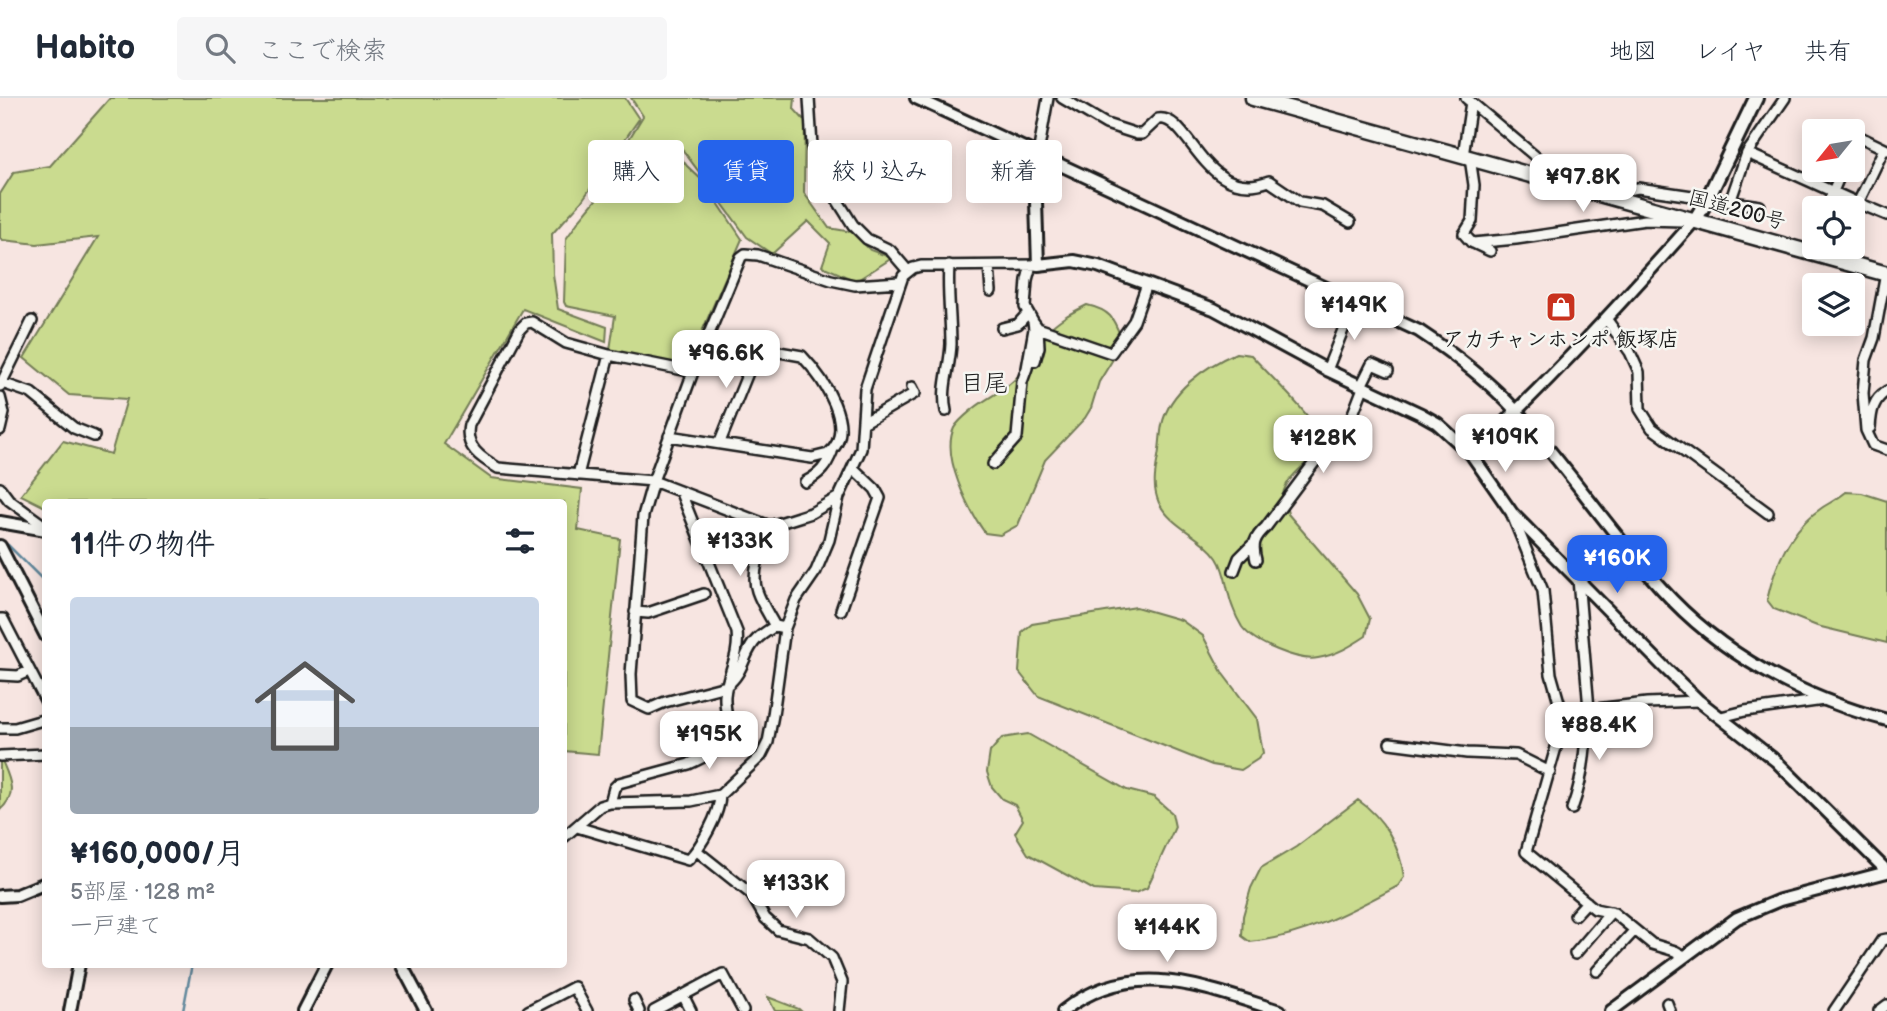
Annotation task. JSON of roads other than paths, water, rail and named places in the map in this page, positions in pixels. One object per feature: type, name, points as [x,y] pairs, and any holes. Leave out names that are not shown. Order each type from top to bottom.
[{"type":"highway","name":"国道200号","points":[[1252,98],[1695,220],[1802,245]]},
{"type":"highway","name":"国道200号","points":[[1846,259],[1886,273]]},
{"type":"main road","points":[[1695,220],[1756,98]]},
{"type":"street","points":[[809,98],[812,146],[824,179],[853,225],[867,239],[890,250],[908,271]]},
{"type":"street","points":[[916,98],[1008,140]]},
{"type":"street","points":[[1040,140],[1048,98]]},
{"type":"street","points":[[1062,98],[1106,124],[1137,134],[1142,134],[1158,120],[1167,120],[1207,164],[1229,180],[1250,187],[1269,181],[1300,202],[1323,206],[1350,222]]},
{"type":"street","points":[[1730,202],[1747,153],[1785,98]]},
{"type":"street","points":[[1468,100],[1467,157],[1474,186],[1472,220],[1464,234],[1473,243],[1490,251]]},
{"type":"street","points":[[1468,100],[1542,162],[1555,181]]},
{"type":"street","points":[[1862,196],[1886,149],[1866,140]]},
{"type":"street","points":[[1747,153],[1842,196]]},
{"type":"street","points":[[1062,165],[1397,319],[1439,344],[1486,381],[1517,412],[1662,590],[1685,612],[1716,638],[1782,681],[1824,700],[1887,720]]},
{"type":"street","points":[[1830,196],[1836,182]]},
{"type":"street","points":[[1614,198],[1627,190],[1638,188],[1760,206]]},
{"type":"street","points":[[1035,203],[1035,265],[1025,294],[1025,307],[1033,321],[1039,347],[1035,361]]},
{"type":"street","points":[[1865,206],[1887,215]]},
{"type":"street","points":[[1473,243],[1645,220],[1695,220]]},
{"type":"street","points":[[1471,454],[1517,412],[1607,320],[1695,220]]},
{"type":"street","points":[[900,282],[855,285],[831,280],[758,255],[745,254],[738,261],[669,436],[643,516],[631,674],[632,701],[649,709],[665,702],[726,686],[742,668],[755,641],[780,627],[816,570],[829,540],[839,497],[861,449],[865,389],[900,282],[908,271],[921,266],[1035,265],[1074,261],[1098,266],[1214,309],[1328,370],[1421,414],[1443,429],[1471,454],[1511,513],[1699,701],[1776,761],[1887,872]]},
{"type":"street","points":[[946,411],[943,396],[951,349],[947,283],[949,265]]},
{"type":"street","points":[[989,265],[991,290]]},
{"type":"street","points":[[1886,273],[1874,338],[1866,360],[1863,393],[1866,430],[1877,449],[1887,450]]},
{"type":"street","points":[[1002,328],[1033,321],[1111,353],[1134,321],[1147,284]]},
{"type":"street","points":[[1328,370],[1349,315],[1358,302]]},
{"type":"street","points":[[1607,320],[1630,352],[1639,372],[1640,409],[1653,428],[1768,513]]},
{"type":"street","points":[[32,321],[1,384],[31,393],[74,428],[94,436]]},
{"type":"street","points":[[993,464],[1017,437],[1033,321]]},
{"type":"street","points":[[693,372],[609,355],[566,343],[532,322],[526,323],[520,328],[469,425],[467,434],[471,447],[481,458],[498,468],[653,481],[770,526],[811,513],[839,497]]},
{"type":"street","points":[[706,339],[802,356],[807,361],[839,412],[838,436],[826,466],[819,474],[805,482]]},
{"type":"street","points":[[720,442],[758,348]]},
{"type":"street","points":[[578,475],[609,355]]},
{"type":"street","points":[[1234,571],[1239,558],[1252,545],[1256,536],[1266,527],[1314,463],[1345,433],[1372,364],[1388,371]]},
{"type":"street","points":[[863,423],[915,393],[912,387]]},
{"type":"street","points":[[1869,436],[1871,412],[1877,398],[1887,391]]},
{"type":"street","points":[[0,397],[4,413],[0,430]]},
{"type":"street","points":[[669,436],[813,458],[832,452]]},
{"type":"street","points":[[841,610],[880,498],[875,489],[853,468]]},
{"type":"street","points":[[0,488],[18,508],[42,526]]},
{"type":"street","points":[[610,803],[614,788],[619,783],[699,760],[725,739],[726,686],[736,658],[737,632],[681,493]]},
{"type":"street","points":[[1511,513],[1543,591],[1551,674],[1561,709],[1559,737],[1526,852],[1595,909],[1611,912],[1652,944],[1684,956]]},
{"type":"street","points":[[0,522],[42,528]]},
{"type":"street","points":[[567,834],[600,806],[610,803],[691,801],[720,795],[761,757],[768,742],[784,650],[780,627],[757,590],[755,578],[763,542],[770,526]]},
{"type":"street","points":[[1252,545],[1256,560]]},
{"type":"street","points":[[0,547],[42,628]]},
{"type":"street","points":[[1572,809],[1581,786],[1587,744],[1578,579]]},
{"type":"street","points":[[635,612],[648,613],[704,594]]},
{"type":"street","points":[[1,618],[42,695]]},
{"type":"street","points":[[0,675],[18,676],[29,671]]},
{"type":"street","points":[[1721,717],[1824,700]]},
{"type":"street","points":[[1561,709],[1587,710],[1647,703],[1699,701]]},
{"type":"street","points":[[0,728],[15,728],[42,720]]},
{"type":"street","points":[[1390,743],[1467,753],[1516,755],[1550,772]]},
{"type":"street","points":[[0,756],[42,754]]},
{"type":"street","points":[[576,827],[688,860],[697,851],[720,805],[720,795]]},
{"type":"street","points":[[697,851],[751,894],[765,918],[778,930],[809,938],[832,958],[842,982],[839,1011]]},
{"type":"street","points":[[1611,1011],[1719,930],[1756,909],[1780,900],[1887,872]]},
{"type":"street","points":[[0,896],[17,895],[42,885]]},
{"type":"street","points":[[1575,915],[1587,902]]},
{"type":"street","points":[[1575,954],[1611,912]]},
{"type":"street","points":[[1597,971],[1634,931]]},
{"type":"street","points":[[1834,1011],[1882,940],[1887,939]]},
{"type":"street","points":[[70,1011],[78,968]]},
{"type":"street","points":[[303,1011],[325,968]]},
{"type":"street","points":[[403,968],[426,1011]]},
{"type":"street","points":[[654,1011],[723,974],[743,1011]]},
{"type":"street","points":[[1063,1011],[1101,989],[1126,982],[1166,980],[1195,985],[1280,1011]]},
{"type":"street","points":[[532,1010],[574,987],[587,1011]]},
{"type":"street","points":[[683,995],[691,1011]]},
{"type":"street","points":[[634,1000],[639,1011]]},
{"type":"street","points":[[1879,1011],[1887,1004]]},
{"type":"waterway","points":[[2,543],[8,545],[42,579]]},
{"type":"waterway","points":[[183,1011],[191,968]]},
{"type":"place","name":"アカチャンホンポ 飯塚店","points":[[1561,307]]},
{"type":"district","name":"目尾","points":[[984,383]]}]
